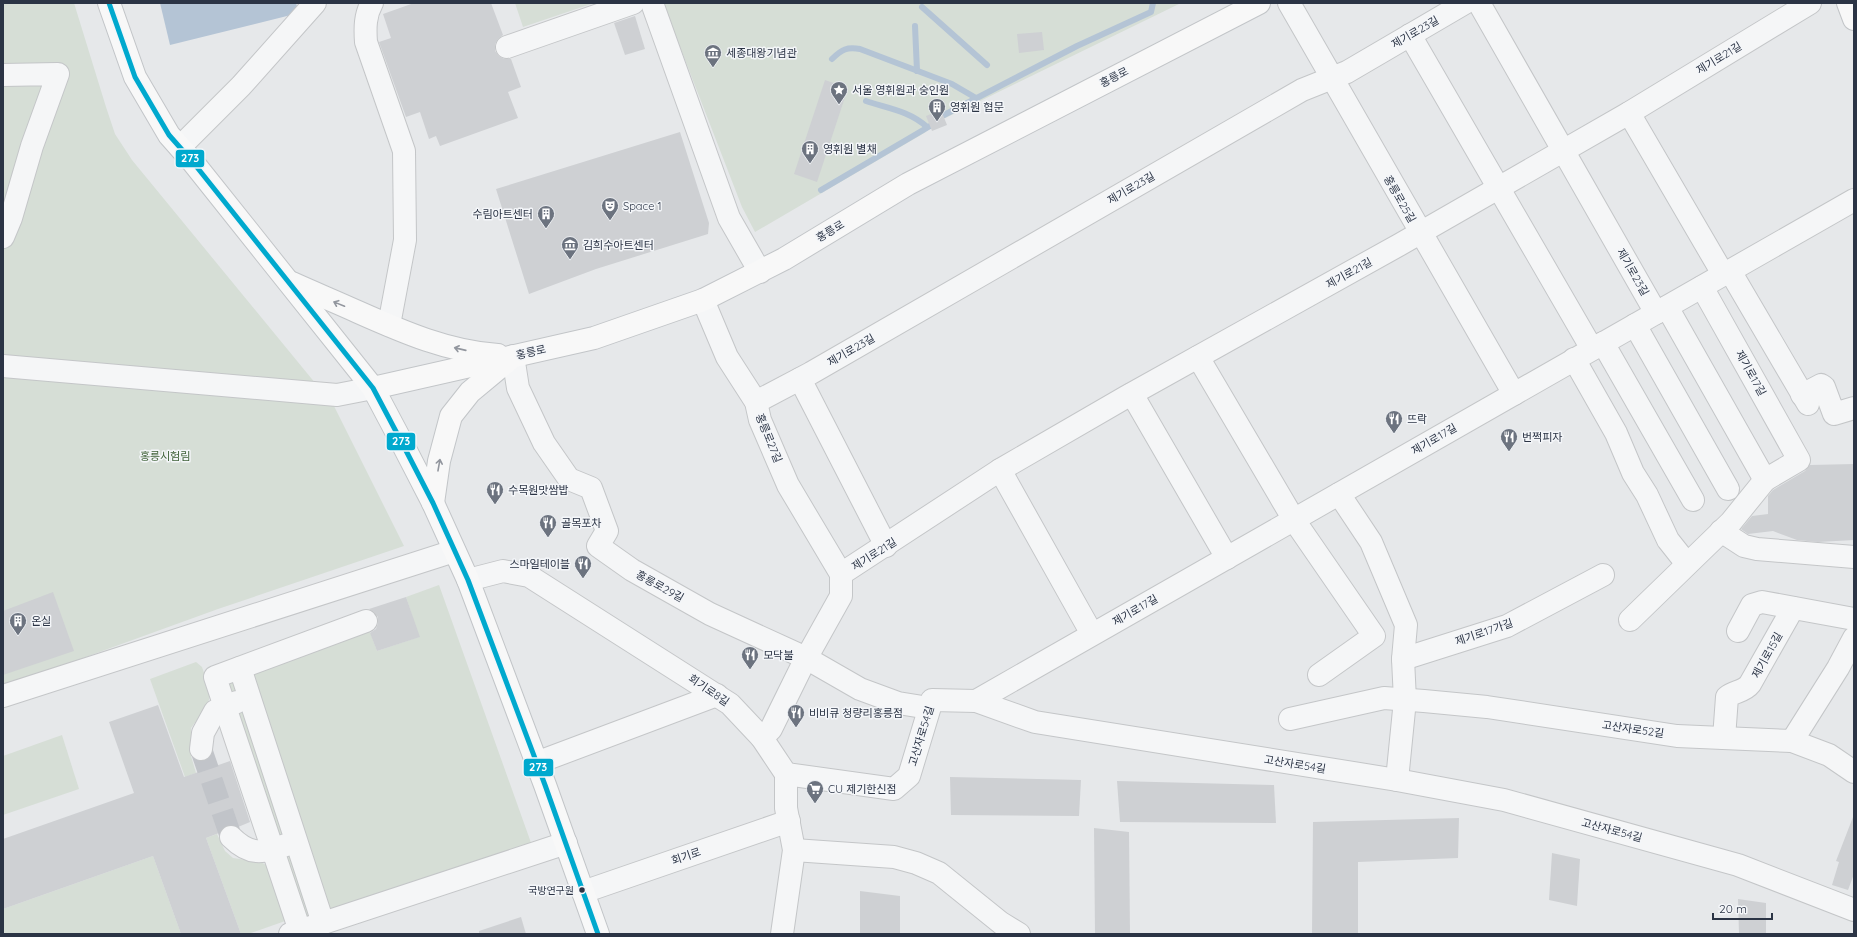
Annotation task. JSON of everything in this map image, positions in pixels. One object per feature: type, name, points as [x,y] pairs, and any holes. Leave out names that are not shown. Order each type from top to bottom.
[{"type":"main road","points":[[109,3],[135,77],[150,105],[170,135],[373,388],[433,503],[468,580],[566,843],[598,934]]},
{"type":"main road","name":"홍릉로","points":[[373,388],[594,338],[703,300],[760,272],[908,184],[1259,3]]},
{"type":"main road","points":[[1848,3],[1854,19]]},
{"type":"main road","points":[[288,281],[389,325],[453,348],[481,354],[513,356]]},
{"type":"main road","points":[[433,503],[439,460],[451,416],[470,392],[513,356]]},
{"type":"street","points":[[180,147],[241,86],[315,3]]},
{"type":"street","points":[[372,3],[368,11],[365,29],[366,42],[404,151],[405,240],[389,325]]},
{"type":"street","points":[[507,48],[633,3]]},
{"type":"street","points":[[652,3],[729,218],[760,272]]},
{"type":"street","name":"홍릉로25길","points":[[1289,3],[1514,394]]},
{"type":"street","name":"제기로23길","points":[[756,402],[800,379],[1295,94],[1347,72],[1465,3]]},
{"type":"street","name":"제기로23길","points":[[1478,3],[1563,151],[1662,310]]},
{"type":"street","name":"제기로21길","points":[[762,738],[771,729],[806,658],[841,596],[841,574],[886,546],[1000,470],[1629,113],[1810,3]]},
{"type":"street","points":[[1410,35],[1590,351],[1693,500]]},
{"type":"street","points":[[3,75],[58,74],[32,146],[11,218],[3,237]]},
{"type":"street","points":[[1629,113],[1805,400],[1822,385],[1834,414],[1854,408]]},
{"type":"street","name":"제기로17길","points":[[976,701],[1854,200]]},
{"type":"street","name":"제기로17길","points":[[1702,286],[1799,460],[1765,480]]},
{"type":"street","name":"홍릉로27길","points":[[703,300],[728,357],[756,402],[760,420],[788,485],[841,574]]},
{"type":"street","points":[[1630,620],[1731,522],[1765,480],[1662,310]]},
{"type":"street","points":[[1635,325],[1728,489]]},
{"type":"street","points":[[1590,351],[1616,433],[1633,473],[1646,495],[1668,540],[1688,564]]},
{"type":"street","name":"홍릉로29길","points":[[513,356],[518,388],[544,443],[569,479],[592,488],[607,531],[598,546],[632,570],[710,614],[806,658],[860,689],[898,703],[929,708]]},
{"type":"street","points":[[1198,357],[1294,520],[1374,636],[1319,675]]},
{"type":"street","points":[[3,366],[337,395],[373,388]]},
{"type":"street","points":[[800,379],[886,546]]},
{"type":"street","points":[[1132,394],[1227,558]]},
{"type":"street","points":[[1000,470],[1092,634]]},
{"type":"street","points":[[1339,494],[1371,542],[1406,625],[1404,659],[1405,700],[1397,780]]},
{"type":"street","points":[[1721,531],[1744,546],[1757,549],[1854,557]]},
{"type":"street","points":[[3,696],[454,551]]},
{"type":"street","name":"회기로8길","points":[[468,580],[503,571],[529,576],[730,704],[762,738],[786,774]]},
{"type":"street","name":"제기로17가길","points":[[1404,659],[1507,626],[1602,575]]},
{"type":"street","points":[[1738,631],[1749,608],[1756,602],[1854,619]]},
{"type":"street","name":"제기로15길","points":[[1724,738],[1727,697],[1730,694],[1744,690],[1750,684],[1793,608]]},
{"type":"street","points":[[366,621],[215,677],[273,849],[295,932],[566,843]]},
{"type":"street","points":[[1792,742],[1838,668],[1854,638]]},
{"type":"street","points":[[240,668],[323,923]]},
{"type":"street","points":[[536,763],[717,695]]},
{"type":"street","points":[[201,749],[203,732],[215,711],[249,698]]},
{"type":"street","name":"고산자로52길","points":[[1290,719],[1384,698],[1487,706],[1677,736],[1792,742],[1829,755],[1854,772]]},
{"type":"street","name":"고산자로54길","points":[[786,774],[894,789],[909,776],[932,700],[976,701],[1035,722],[1397,780],[1504,800],[1738,865],[1854,910]]},
{"type":"street","points":[[782,934],[794,850],[786,808],[786,774]]},
{"type":"street","name":"회기로","points":[[583,892],[789,821]]},
{"type":"street","points":[[231,837],[242,848],[260,852],[296,841]]},
{"type":"street","points":[[794,850],[894,857],[916,863],[939,873],[1001,924],[1019,934]]},
{"type":"green space","name":"홍릉시험림","points":[[3,3],[74,3],[115,134],[132,160],[334,406],[404,546],[218,609],[3,687]]},
{"type":"green space","points":[[515,3],[594,3],[523,27]]},
{"type":"green space","name":"서울 영휘원과 숭인원","points":[[663,3],[1181,3],[929,126],[926,132],[755,232],[742,207]]},
{"type":"green space","points":[[439,585],[535,854],[300,931],[215,677],[366,621],[377,651],[419,637],[406,597]]},
{"type":"green space","points":[[196,662],[202,667],[211,693],[207,706],[191,728],[191,756],[196,773],[185,777],[150,679]]},
{"type":"green space","points":[[62,735],[79,789],[3,815],[3,756]]},
{"type":"green space","points":[[217,834],[225,851],[233,858],[261,862],[271,868],[288,920],[248,934],[241,934],[206,838]]},
{"type":"green space","points":[[153,856],[181,934],[3,934],[3,909]]},
{"type":"water","points":[[160,3],[296,3],[299,13],[170,45]]},
{"type":"building","points":[[414,3],[491,3],[503,35],[495,44],[495,51],[504,59],[511,59],[521,87],[508,92],[518,118],[440,146],[436,136],[429,139],[420,112],[406,117],[379,42],[391,38],[383,14]]},
{"type":"building","points":[[635,16],[645,49],[625,55],[614,23]]},
{"type":"building","points":[[1042,32],[1044,50],[1019,53],[1017,34]]},
{"type":"building","points":[[825,80],[848,88],[817,182],[794,174]]},
{"type":"building","name":"영휘원 협문","points":[[941,110],[947,125],[932,131],[926,116]]},
{"type":"building","points":[[680,132],[709,223],[708,234],[596,269],[529,294],[496,189]]},
{"type":"building","points":[[1854,464],[1854,540],[1818,542],[1797,540],[1773,531],[1748,534],[1741,529],[1752,516],[1768,514],[1768,496],[1773,490],[1805,471],[1810,465]]},
{"type":"building","points":[[53,592],[74,651],[3,675],[3,611]]},
{"type":"building","points":[[406,597],[420,637],[377,651],[370,633],[376,629],[378,617],[369,609]]},
{"type":"building","points":[[158,705],[184,777],[230,761],[250,822],[238,827],[227,825],[222,828],[219,833],[206,838],[241,934],[181,934],[153,856],[3,909],[3,839],[134,793],[109,722]]},
{"type":"building","points":[[950,777],[1081,780],[1079,816],[951,815]]},
{"type":"building","points":[[1117,781],[1274,785],[1276,823],[1120,822]]},
{"type":"building","points":[[1853,817],[1854,874],[1848,890],[1832,885],[1839,862],[1836,861]]},
{"type":"building","points":[[1459,818],[1458,858],[1358,862],[1358,934],[1312,934],[1313,822]]},
{"type":"building","points":[[1094,828],[1129,832],[1130,934],[1095,934]]},
{"type":"building","points":[[1552,853],[1580,859],[1577,906],[1549,900]]},
{"type":"building","points":[[860,891],[900,896],[900,934],[860,934]]},
{"type":"building","points":[[1738,899],[1766,903],[1766,934],[1739,934]]},
{"type":"building","points":[[521,917],[526,934],[479,934],[479,931]]},
{"type":"waterway","points":[[944,115],[1077,46],[1151,12],[1153,3]]},
{"type":"waterway","points":[[922,7],[987,65]]},
{"type":"waterway","points":[[915,26],[917,71]]},
{"type":"waterway","points":[[832,59],[845,50],[852,48],[860,49],[952,84],[976,98]]},
{"type":"waterway","points":[[866,101],[906,114],[927,127]]},
{"type":"waterway","points":[[821,190],[930,126]]},
{"type":"tunnel","points":[[201,749],[231,837]]},
{"type":"transit line","name":"273","points":[[109,3],[135,77],[169,135],[192,161],[373,388],[400,439],[433,503],[468,580],[545,785],[598,934]]},
{"type":"place","name":"세종대왕기념관","points":[[713,68]]},
{"type":"place","name":"서울 영휘원과 숭인원","points":[[839,105]]},
{"type":"place","name":"영휘원 협문","points":[[937,122]]},
{"type":"place","name":"영휘원 별채","points":[[810,164]]},
{"type":"place","name":"Space 1","points":[[610,221]]},
{"type":"place","name":"수림아트센터","points":[[546,229]]},
{"type":"place","name":"김희수아트센터","points":[[570,260]]},
{"type":"place","name":"뜨락","points":[[1394,434]]},
{"type":"place","name":"번쩍피자","points":[[1509,452]]},
{"type":"place","name":"수목원맛쌈밥","points":[[495,505]]},
{"type":"place","name":"골목포차","points":[[548,538]]},
{"type":"place","name":"스마일테이블","points":[[583,579]]},
{"type":"place","name":"온실","points":[[18,636]]},
{"type":"place","name":"모닥불","points":[[750,670]]},
{"type":"place","name":"비비큐 청량리홍릉점","points":[[796,728]]},
{"type":"place","name":"CU 제기한신점","points":[[815,804]]},
{"type":"place","name":"국방연구원","points":[[582,890]]}]
